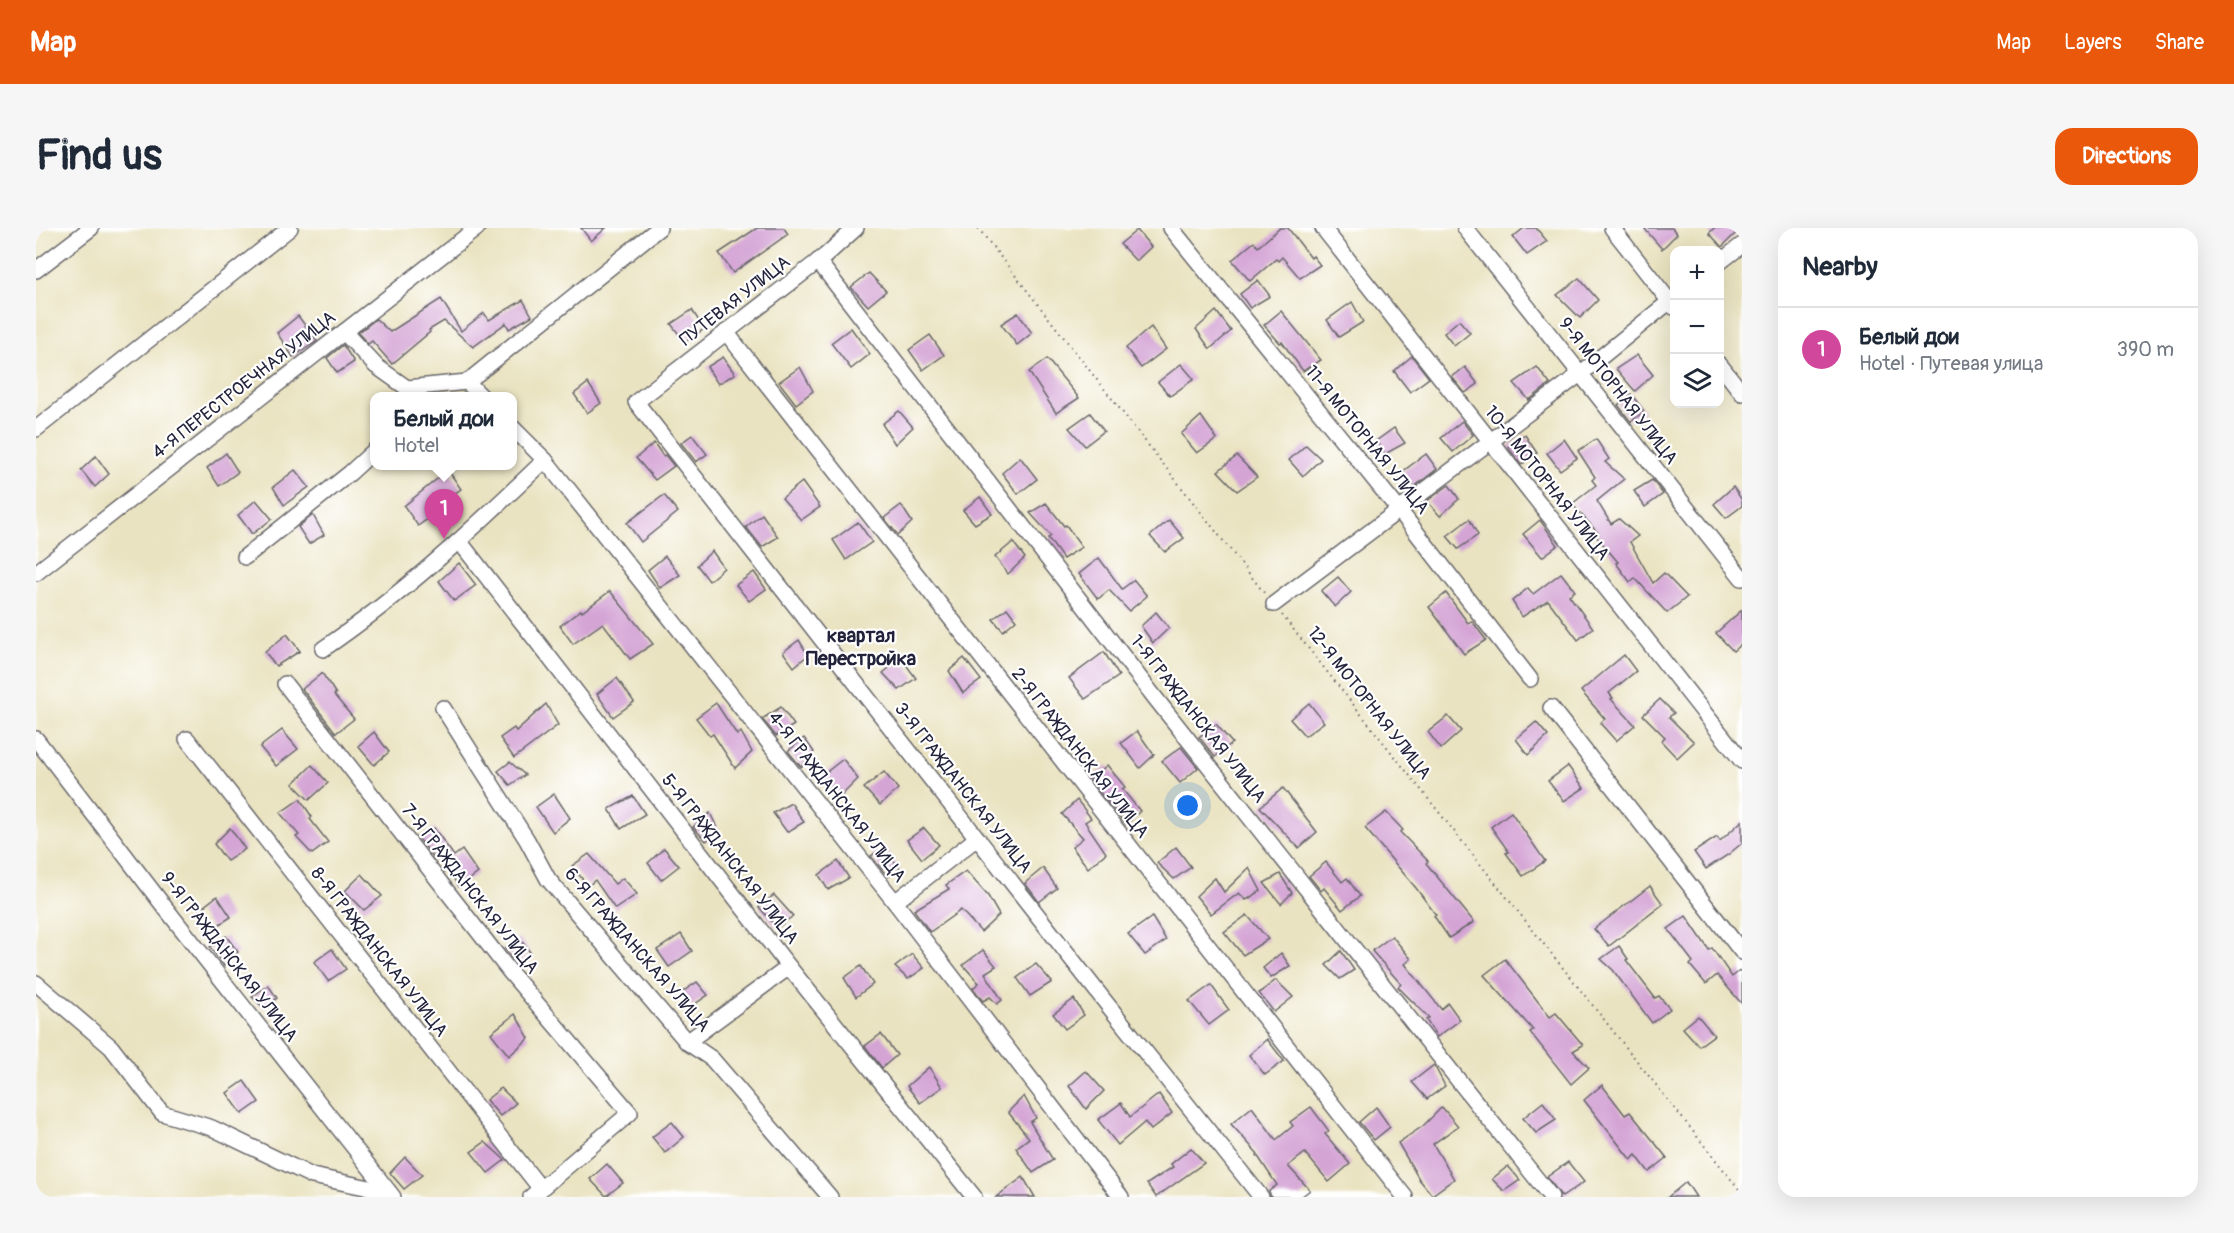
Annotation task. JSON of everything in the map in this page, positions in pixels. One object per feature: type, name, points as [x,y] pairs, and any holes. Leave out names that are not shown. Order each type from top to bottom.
[{"type":"street","points":[[36,270],[91,228]]},
{"type":"street","points":[[36,429],[290,228]]},
{"type":"street","name":"4-Я ПЕРЕСТРОЕЧНАЯ УЛИЦА","points":[[36,573],[477,228]]},
{"type":"street","points":[[344,332],[376,366],[407,392],[467,382],[659,228]]},
{"type":"street","name":"ПУТЕВАЯ УЛИЦА","points":[[636,402],[818,261],[856,228]]},
{"type":"street","name":"11-Я МОТОРНАЯ УЛИЦА","points":[[1171,228],[1399,510],[1530,679]]},
{"type":"street","name":"10-Я МОТОРНАЯ УЛИЦА","points":[[1323,228],[1742,761]]},
{"type":"street","name":"9-Я МОТОРНАЯ УЛИЦА","points":[[1465,228],[1742,578]]},
{"type":"street","points":[[1612,228],[1671,300]]},
{"type":"street","points":[[1724,258],[1742,245]]},
{"type":"street","name":"1-Я ГРАЖДАНСКАЯ УЛИЦА","points":[[818,261],[1164,708],[1551,1197]]},
{"type":"street","points":[[1274,604],[1670,304]]},
{"type":"street","name":"2-Я ГРАЖДАНСКАЯ УЛИЦА","points":[[726,332],[1405,1197]]},
{"type":"street","points":[[1724,370],[1742,393]]},
{"type":"street","points":[[467,382],[477,392]]},
{"type":"street","name":"3-Я ГРАЖДАНСКАЯ УЛИЦА","points":[[636,402],[1103,999],[1261,1197]]},
{"type":"street","name":"4-Я ГРАЖДАНСКАЯ УЛИЦА","points":[[517,432],[545,460],[895,902],[1121,1197]]},
{"type":"street","points":[[245,556],[370,455]]},
{"type":"street","points":[[324,649],[367,619],[460,542],[545,460]]},
{"type":"street","name":"5-Я ГРАЖДАНСКАЯ УЛИЦА","points":[[460,542],[789,967],[974,1197]]},
{"type":"street","name":"7-Я ГРАЖДАНСКАЯ УЛИЦА","points":[[285,684],[510,972],[630,1113],[536,1193]]},
{"type":"street","name":"6-Я ГРАЖДАНСКАЯ УЛИЦА","points":[[443,708],[527,840],[548,879],[687,1042],[712,1059],[830,1197]]},
{"type":"street","points":[[1551,708],[1742,952]]},
{"type":"street","name":"8-Я ГРАЖДАНСКАЯ УЛИЦА","points":[[187,739],[536,1193]]},
{"type":"street","name":"9-Я ГРАЖДАНСКАЯ УЛИЦА","points":[[36,740],[391,1194]]},
{"type":"street","points":[[895,902],[977,838]]},
{"type":"street","points":[[687,1042],[789,967]]},
{"type":"street","points":[[36,983],[111,1047],[162,1113],[212,1128],[312,1176],[391,1194]]},
{"type":"path","name":"12-Я МОТОРНАЯ УЛИЦА","points":[[978,228],[1742,1193]]},
{"type":"building","points":[[581,228],[606,228],[591,241]]},
{"type":"building","points":[[757,228],[784,228],[788,234],[733,273],[719,253]]},
{"type":"building","points":[[1280,228],[1288,228],[1311,258],[1313,256],[1320,265],[1300,278],[1282,257],[1278,261],[1276,259],[1250,281],[1232,260],[1254,242],[1258,247]]},
{"type":"building","points":[[1524,228],[1536,228],[1547,241],[1527,255],[1513,237]]},
{"type":"building","points":[[1644,228],[1672,228],[1677,234],[1662,249]]},
{"type":"building","points":[[1714,228],[1741,228],[1723,246],[1709,233]]},
{"type":"building","points":[[1137,230],[1151,247],[1136,261],[1120,244]]},
{"type":"building","points":[[869,273],[886,291],[868,306],[851,287]]},
{"type":"building","points":[[1579,278],[1598,300],[1580,318],[1557,295]]},
{"type":"building","points":[[1258,280],[1270,296],[1250,308],[1240,294]]},
{"type":"building","points":[[441,299],[461,331],[484,313],[489,320],[523,300],[532,316],[509,329],[506,323],[473,347],[444,321],[429,330],[430,332],[392,364],[372,341],[368,344],[358,333],[376,319],[390,332]]},
{"type":"building","points":[[1352,302],[1363,322],[1339,337],[1327,320]]},
{"type":"building","points":[[692,310],[704,329],[685,342],[671,324]]},
{"type":"building","points":[[1216,311],[1231,331],[1210,349],[1196,329]]},
{"type":"building","points":[[1281,311],[1321,360],[1303,371],[1282,342],[1280,343],[1264,325]]},
{"type":"building","points":[[1018,313],[1032,333],[1017,345],[1001,324]]},
{"type":"building","points":[[298,316],[317,341],[293,357],[277,333]]},
{"type":"building","points":[[1459,320],[1470,333],[1454,346],[1444,333]]},
{"type":"building","points":[[1151,327],[1166,349],[1141,368],[1126,348]]},
{"type":"building","points":[[851,328],[870,354],[851,369],[831,343]]},
{"type":"building","points":[[930,335],[944,355],[923,370],[909,350]]},
{"type":"building","points":[[343,345],[354,362],[337,373],[327,358]]},
{"type":"building","points":[[1637,355],[1653,375],[1635,391],[1616,369]]},
{"type":"building","points":[[1412,356],[1429,378],[1410,392],[1394,371]]},
{"type":"building","points":[[723,357],[735,374],[718,384],[707,367]]},
{"type":"building","points":[[1047,359],[1079,398],[1056,413],[1029,372]]},
{"type":"building","points":[[1181,364],[1194,379],[1170,396],[1158,382]]},
{"type":"building","points":[[800,367],[813,391],[796,404],[779,382]]},
{"type":"building","points":[[1465,367],[1478,384],[1465,393],[1452,377]]},
{"type":"building","points":[[1537,367],[1550,384],[1529,400],[1514,383]]},
{"type":"building","points":[[588,383],[601,403],[587,413],[574,394]]},
{"type":"building","points":[[1631,394],[1644,411],[1631,422],[1618,405]]},
{"type":"building","points":[[899,411],[913,427],[895,444],[882,424]]},
{"type":"building","points":[[1090,413],[1104,431],[1085,446],[1069,428]]},
{"type":"building","points":[[1201,416],[1217,439],[1197,453],[1181,434]]},
{"type":"building","points":[[1462,421],[1473,435],[1453,452],[1441,438]]},
{"type":"building","points":[[1394,428],[1405,443],[1385,454],[1376,441]]},
{"type":"building","points":[[692,435],[707,454],[696,462],[681,443]]},
{"type":"building","points":[[1525,435],[1537,453],[1521,465],[1508,447]]},
{"type":"building","points":[[1564,439],[1577,458],[1560,470],[1547,453]]},
{"type":"building","points":[[1596,439],[1609,459],[1605,462],[1624,479],[1597,501],[1611,524],[1619,519],[1638,536],[1630,542],[1653,583],[1664,573],[1687,597],[1667,613],[1635,578],[1630,582],[1616,563],[1618,562],[1596,536],[1599,534],[1572,504],[1596,485],[1592,480],[1595,477],[1578,451]]},
{"type":"building","points":[[654,443],[674,466],[655,480],[636,458]]},
{"type":"building","points":[[1306,445],[1321,459],[1303,476],[1289,460]]},
{"type":"building","points":[[226,453],[238,472],[219,486],[207,468]]},
{"type":"building","points":[[1426,454],[1437,469],[1414,487],[1402,472]]},
{"type":"building","points":[[96,456],[109,474],[95,487],[81,470]]},
{"type":"building","points":[[1237,456],[1257,477],[1237,491],[1218,471]]},
{"type":"building","points":[[1020,457],[1037,479],[1018,494],[1002,473]]},
{"type":"building","points":[[295,470],[309,487],[284,505],[273,487]]},
{"type":"building","points":[[448,470],[461,489],[435,507],[438,511],[418,526],[404,506]]},
{"type":"building","points":[[1652,480],[1663,494],[1645,507],[1634,491]]},
{"type":"building","points":[[802,482],[820,507],[801,520],[782,498]]},
{"type":"building","points":[[1449,485],[1459,499],[1440,516],[1427,501]]},
{"type":"building","points":[[1733,487],[1742,500],[1742,506],[1726,518],[1714,504]]},
{"type":"building","points":[[664,495],[678,512],[641,542],[627,523]]},
{"type":"building","points":[[980,497],[992,514],[975,524],[963,510]]},
{"type":"building","points":[[256,500],[272,519],[252,534],[238,515]]},
{"type":"building","points":[[1046,503],[1082,547],[1063,559],[1048,538],[1051,536],[1030,513]]},
{"type":"building","points":[[901,505],[912,522],[898,535],[884,518]]},
{"type":"building","points":[[762,514],[778,537],[762,547],[746,527]]},
{"type":"building","points":[[313,515],[324,535],[309,544],[298,527]]},
{"type":"building","points":[[1469,519],[1478,535],[1458,549],[1447,536]]},
{"type":"building","points":[[1169,520],[1184,538],[1165,552],[1150,536]]},
{"type":"building","points":[[1540,520],[1558,545],[1542,557],[1523,534]]},
{"type":"building","points":[[858,522],[872,542],[846,560],[833,540]]},
{"type":"building","points":[[1013,542],[1025,558],[1008,574],[995,557]]},
{"type":"building","points":[[712,551],[724,568],[709,581],[697,565]]},
{"type":"building","points":[[665,556],[680,575],[660,588],[648,570]]},
{"type":"building","points":[[1099,558],[1122,589],[1134,580],[1147,596],[1129,611],[1109,590],[1098,599],[1079,574]]},
{"type":"building","points":[[459,563],[476,585],[454,601],[439,581]]},
{"type":"building","points":[[754,572],[766,589],[749,601],[736,585]]},
{"type":"building","points":[[1561,573],[1575,591],[1569,595],[1593,628],[1578,640],[1548,600],[1522,617],[1512,601],[1528,588],[1533,594]]},
{"type":"building","points":[[1338,577],[1351,592],[1335,607],[1321,591]]},
{"type":"building","points":[[610,591],[653,644],[630,659],[603,623],[573,644],[560,626]]},
{"type":"building","points":[[1446,593],[1468,623],[1472,621],[1486,640],[1464,654],[1429,607]]},
{"type":"building","points":[[1007,608],[1016,620],[1003,631],[993,619]]},
{"type":"building","points":[[1742,610],[1742,643],[1733,651],[1716,633]]},
{"type":"building","points":[[1156,612],[1169,628],[1153,643],[1141,626]]},
{"type":"building","points":[[287,634],[300,651],[276,666],[265,652]]},
{"type":"building","points":[[799,640],[808,655],[794,667],[783,652]]},
{"type":"building","points":[[1104,652],[1119,676],[1085,699],[1069,678]]},
{"type":"building","points":[[1624,655],[1636,671],[1609,693],[1613,698],[1611,699],[1635,725],[1616,741],[1600,723],[1605,719],[1581,691]]},
{"type":"building","points":[[901,658],[916,678],[899,690],[883,673]]},
{"type":"building","points":[[964,658],[981,680],[963,693],[949,671]]},
{"type":"building","points":[[322,673],[336,694],[334,695],[354,719],[336,733],[302,689]]},
{"type":"building","points":[[617,678],[634,702],[613,717],[597,694]]},
{"type":"building","points":[[1660,699],[1674,713],[1669,717],[1694,742],[1677,758],[1661,741],[1665,737],[1643,715]]},
{"type":"building","points":[[716,703],[737,735],[741,732],[752,752],[735,768],[713,734],[710,736],[696,718]]},
{"type":"building","points":[[1309,703],[1324,722],[1305,736],[1290,719]]},
{"type":"building","points":[[546,704],[558,725],[514,758],[500,738],[514,728],[516,731]]},
{"type":"building","points":[[781,707],[794,725],[776,736],[762,719]]},
{"type":"building","points":[[1448,716],[1461,731],[1441,749],[1428,732]]},
{"type":"building","points":[[1536,722],[1548,736],[1528,755],[1516,739]]},
{"type":"building","points":[[1216,724],[1232,743],[1215,757],[1199,737]]},
{"type":"building","points":[[282,730],[298,749],[276,766],[260,747]]},
{"type":"building","points":[[1137,731],[1154,755],[1140,768],[1121,743]]},
{"type":"building","points":[[374,732],[389,752],[374,765],[358,746]]},
{"type":"building","points":[[804,738],[814,752],[801,767],[788,751]]},
{"type":"building","points":[[1181,747],[1198,768],[1180,783],[1162,761]]},
{"type":"building","points":[[843,759],[858,779],[840,797],[820,777]]},
{"type":"building","points":[[510,762],[525,775],[510,785],[498,771]]},
{"type":"building","points":[[312,765],[328,783],[309,800],[293,784]]},
{"type":"building","points":[[1107,765],[1125,787],[1122,789],[1140,811],[1126,825],[1090,780]]},
{"type":"building","points":[[1568,766],[1584,788],[1564,801],[1548,781]]},
{"type":"building","points":[[884,772],[898,789],[880,805],[864,788]]},
{"type":"building","points":[[1283,788],[1317,832],[1299,848],[1260,807]]},
{"type":"building","points":[[554,794],[570,818],[553,832],[536,807]]},
{"type":"building","points":[[633,796],[645,814],[621,829],[609,809]]},
{"type":"building","points":[[300,799],[312,817],[310,819],[328,842],[312,854],[296,837],[299,835],[280,813]]},
{"type":"building","points":[[1077,800],[1091,818],[1085,822],[1106,853],[1088,868],[1072,847],[1083,838],[1062,814]]},
{"type":"building","points":[[791,803],[804,822],[787,832],[773,813]]},
{"type":"building","points":[[1386,812],[1403,830],[1400,832],[1428,861],[1426,863],[1474,922],[1449,938],[1434,916],[1436,915],[1416,888],[1365,828]]},
{"type":"building","points":[[1511,812],[1545,861],[1523,876],[1491,827]]},
{"type":"building","points":[[710,813],[719,831],[706,841],[693,827]]},
{"type":"building","points":[[1742,821],[1742,843],[1706,869],[1694,852],[1717,837],[1720,841]]},
{"type":"building","points":[[230,828],[245,849],[227,861],[214,844]]},
{"type":"building","points":[[434,828],[454,856],[462,850],[478,873],[459,887],[438,855],[434,858],[419,839]]},
{"type":"building","points":[[924,828],[939,845],[922,859],[907,840]]},
{"type":"building","points":[[884,847],[900,869],[888,877],[871,856]]},
{"type":"building","points":[[1176,847],[1191,867],[1174,879],[1157,863]]},
{"type":"building","points":[[664,848],[679,866],[661,880],[648,863]]},
{"type":"building","points":[[589,854],[615,884],[623,878],[637,894],[615,909],[595,880],[588,886],[572,866]]},
{"type":"building","points":[[838,861],[849,878],[828,890],[819,875]]},
{"type":"building","points":[[1326,862],[1342,882],[1347,878],[1360,896],[1342,910],[1324,888],[1321,891],[1309,876]]},
{"type":"building","points":[[1043,868],[1057,888],[1039,902],[1025,883]]},
{"type":"building","points":[[1249,868],[1261,891],[1246,900],[1239,893],[1211,914],[1196,896],[1215,878],[1224,892]]},
{"type":"building","points":[[966,871],[988,896],[999,915],[981,932],[961,910],[930,932],[914,910],[949,889],[946,885]]},
{"type":"building","points":[[362,874],[382,896],[364,910],[345,891]]},
{"type":"building","points":[[1280,874],[1292,893],[1281,904],[1264,883]]},
{"type":"building","points":[[1650,886],[1663,904],[1609,946],[1594,929]]},
{"type":"building","points":[[774,895],[793,916],[777,928],[759,907]]},
{"type":"building","points":[[217,896],[231,917],[212,929],[198,911]]},
{"type":"building","points":[[1247,915],[1268,939],[1243,955],[1224,932]]},
{"type":"building","points":[[1686,916],[1709,950],[1712,948],[1732,977],[1742,969],[1742,1004],[1717,975],[1706,984],[1690,965],[1693,962],[1668,929]]},
{"type":"building","points":[[1152,917],[1166,940],[1145,955],[1128,934]]},
{"type":"building","points":[[681,934],[692,951],[669,967],[657,950]]},
{"type":"building","points":[[226,936],[238,952],[224,966],[210,947]]},
{"type":"building","points":[[1392,936],[1411,959],[1405,964],[1441,1009],[1448,1003],[1460,1020],[1437,1037],[1426,1020],[1429,1018],[1398,987],[1401,984],[1372,951]]},
{"type":"building","points":[[519,938],[530,952],[517,965],[505,949]]},
{"type":"building","points":[[1619,946],[1628,959],[1626,960],[1655,998],[1659,996],[1670,1009],[1652,1023],[1613,970],[1601,959]]},
{"type":"building","points":[[332,949],[346,969],[328,981],[314,962]]},
{"type":"building","points":[[983,950],[996,966],[985,973],[1002,1000],[997,1004],[990,997],[983,1001],[973,988],[979,983],[963,965]]},
{"type":"building","points":[[1341,951],[1354,970],[1340,979],[1326,965]]},
{"type":"building","points":[[1281,953],[1290,966],[1271,978],[1263,968]]},
{"type":"building","points":[[912,954],[924,968],[908,979],[895,967]]},
{"type":"building","points":[[1505,959],[1550,1017],[1556,1013],[1583,1045],[1573,1051],[1589,1068],[1571,1084],[1530,1032],[1533,1030],[1484,975]]},
{"type":"building","points":[[1036,964],[1052,982],[1030,996],[1017,978]]},
{"type":"building","points":[[861,966],[873,984],[856,997],[844,978]]},
{"type":"building","points":[[1276,980],[1293,997],[1274,1012],[1259,993]]},
{"type":"building","points":[[697,982],[708,995],[689,1008],[678,995]]},
{"type":"building","points":[[268,985],[277,998],[264,1008],[252,997]]},
{"type":"building","points":[[1211,985],[1229,1010],[1209,1025],[1189,1001]]},
{"type":"building","points":[[1074,999],[1084,1015],[1065,1029],[1053,1014]]},
{"type":"building","points":[[515,1014],[529,1038],[509,1056],[491,1033]]},
{"type":"building","points":[[1698,1016],[1714,1035],[1699,1046],[1683,1028]]},
{"type":"building","points":[[881,1034],[897,1055],[882,1068],[865,1046]]},
{"type":"building","points":[[1267,1039],[1284,1061],[1265,1075],[1249,1055]]},
{"type":"building","points":[[1434,1065],[1445,1086],[1427,1099],[1412,1082]]},
{"type":"building","points":[[929,1067],[942,1087],[920,1103],[907,1086]]},
{"type":"building","points":[[1086,1071],[1104,1091],[1086,1109],[1069,1086]]},
{"type":"building","points":[[244,1081],[259,1102],[242,1114],[227,1093]]},
{"type":"building","points":[[1602,1085],[1625,1115],[1630,1112],[1667,1158],[1649,1172],[1636,1155],[1631,1160],[1584,1100]]},
{"type":"building","points":[[501,1088],[516,1103],[500,1116],[486,1100]]},
{"type":"building","points":[[1159,1094],[1172,1113],[1151,1130],[1145,1122],[1118,1145],[1098,1120],[1121,1103],[1130,1117]]},
{"type":"building","points":[[1024,1096],[1036,1118],[1030,1122],[1053,1160],[1033,1173],[1016,1148],[1029,1138],[1008,1112]]},
{"type":"building","points":[[1543,1102],[1556,1120],[1536,1133],[1523,1118]]},
{"type":"building","points":[[1252,1107],[1276,1140],[1293,1126],[1290,1122],[1311,1107],[1329,1131],[1325,1134],[1350,1164],[1329,1182],[1305,1153],[1288,1166],[1310,1190],[1301,1197],[1271,1197],[1269,1191],[1277,1185],[1258,1154],[1231,1124]]},
{"type":"building","points":[[1376,1107],[1390,1127],[1374,1140],[1359,1122]]},
{"type":"building","points":[[1442,1107],[1458,1126],[1433,1144],[1454,1179],[1432,1195],[1419,1179],[1398,1143],[1423,1126]]},
{"type":"building","points":[[672,1122],[684,1137],[665,1153],[652,1137]]},
{"type":"building","points":[[485,1142],[505,1160],[488,1173],[471,1152]]},
{"type":"building","points":[[1191,1148],[1204,1163],[1156,1197],[1147,1184],[1173,1167],[1171,1164]]},
{"type":"building","points":[[405,1157],[422,1175],[404,1189],[390,1173]]},
{"type":"building","points":[[1568,1162],[1584,1182],[1562,1197],[1547,1177]]},
{"type":"building","points":[[607,1164],[623,1183],[606,1196],[590,1179]]},
{"type":"building","points":[[1508,1166],[1520,1180],[1504,1191],[1492,1179]]},
{"type":"building","points":[[1023,1177],[1035,1197],[996,1197]]},
{"type":"building","points":[[1686,1182],[1696,1197],[1668,1197]]},
{"type":"place","name":"Белый дои","points":[[444,539]]},
{"type":"district","name":"квартал Перестройка","points":[[861,646]]}]
